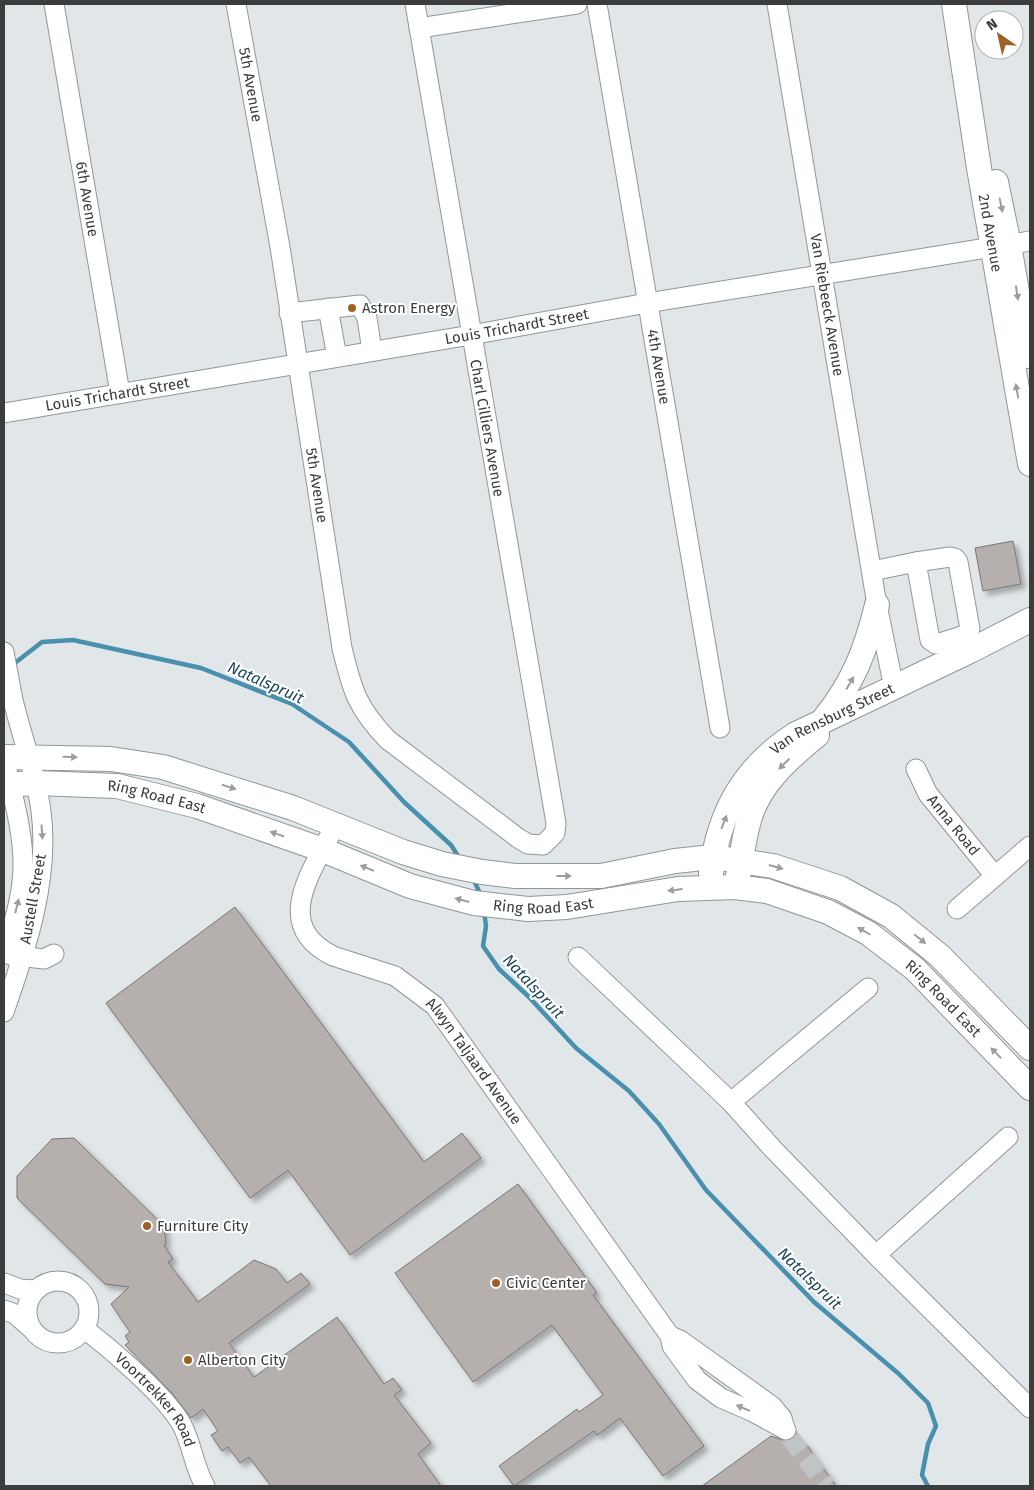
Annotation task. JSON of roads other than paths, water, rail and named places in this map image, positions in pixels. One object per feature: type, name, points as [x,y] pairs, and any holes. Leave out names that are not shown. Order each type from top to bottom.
[{"type":"main road","name":"2nd Avenue","points":[[954,4],[1010,244],[1030,464]]},
{"type":"main road","name":"2nd Avenue","points":[[969,4],[993,165],[1010,244],[1030,373]]},
{"type":"main road","points":[[822,723],[841,698],[856,672],[868,644],[877,605]]},
{"type":"main road","name":"Van Rensburg Street","points":[[710,887],[713,857],[728,811],[743,782],[759,762],[775,747],[796,734],[894,688],[966,644],[1030,620]]},
{"type":"main road","points":[[735,887],[750,816],[756,801],[772,775],[795,753],[848,710]]},
{"type":"main road","name":"Ring Road East","points":[[4,758],[30,756],[111,759],[162,767],[292,808],[403,852],[442,864],[515,876],[601,876],[675,861],[713,857],[773,866],[840,888],[891,916],[940,956],[1030,1048]]},
{"type":"main road","name":"Ring Road East","points":[[7,784],[36,783],[118,786],[197,806],[323,850],[410,886],[474,903],[528,909],[567,907],[678,889],[735,887],[767,891],[828,912],[868,933],[916,969],[1030,1088]]},
{"type":"street","name":"6th Avenue","points":[[54,4],[120,392]]},
{"type":"street","name":"5th Avenue","points":[[236,4],[280,247],[296,364],[342,648],[352,689],[360,706],[371,722],[395,746],[523,840],[535,845],[543,845],[555,833],[556,822]]},
{"type":"street","name":"Charl Cilliers Avenue","points":[[415,4],[556,822]]},
{"type":"street","points":[[419,28],[577,4]]},
{"type":"street","name":"4th Avenue","points":[[597,4],[720,728]]},
{"type":"street","name":"Van Riebeeck Avenue","points":[[777,4],[824,275],[877,605],[894,688]]},
{"type":"street","name":"Louis Trichardt Street","points":[[11,412],[120,392],[471,335],[647,303],[1010,244]]},
{"type":"street","points":[[289,314],[357,304],[362,307],[367,318],[372,351]]},
{"type":"street","points":[[328,308],[337,357]]},
{"type":"street","points":[[4,422],[11,412]]},
{"type":"street","points":[[872,571],[916,562],[950,557],[955,558],[958,562],[970,629],[966,644],[936,644],[930,640],[916,562]]},
{"type":"street","name":"Austell Street","points":[[4,652],[14,701],[36,783],[41,813],[42,857],[34,910],[10,954],[4,1012]]},
{"type":"street","points":[[4,758],[7,784],[20,839],[23,869],[10,954],[44,959],[54,954]]},
{"type":"street","name":"Anna Road","points":[[916,769],[928,794],[995,876]]},
{"type":"street","name":"Alwyn Taljaard Avenue","points":[[335,824],[308,876],[299,910],[302,924],[309,938],[323,951],[333,956],[395,976],[435,1006],[670,1336],[672,1346],[697,1380],[721,1398],[753,1412],[788,1433],[782,1418],[772,1406],[680,1340],[670,1336]]},
{"type":"street","points":[[957,909],[1030,846]]},
{"type":"street","points":[[578,957],[731,1102],[773,1149],[876,1254],[1028,1403]]},
{"type":"street","points":[[731,1102],[868,988]]},
{"type":"street","points":[[876,1254],[1008,1137]]},
{"type":"street","points":[[4,1310],[15,1314],[39,1338],[57,1343],[76,1338],[85,1329],[90,1317],[89,1303],[83,1292],[72,1284],[60,1280],[47,1283],[36,1290],[28,1302],[27,1315],[31,1328]]},
{"type":"street","points":[[4,1283],[20,1289],[36,1290]]},
{"type":"street","name":"Voortrekker Road","points":[[85,1329],[130,1368],[174,1412],[191,1444],[205,1486]]},
{"type":"street","points":[[710,1363],[721,1398]]},
{"type":"waterway","name":"Natalspruit","points":[[11,666],[42,642],[73,640],[201,668],[292,704],[349,742],[404,802],[451,845],[460,859]]},
{"type":"waterway","name":"Natalspruit","points":[[473,878],[481,896]]},
{"type":"waterway","name":"Natalspruit","points":[[484,911],[486,926],[483,946],[499,969],[528,996],[576,1048],[629,1091],[659,1124],[706,1190],[814,1302],[899,1374],[928,1403],[936,1426],[928,1444],[922,1475],[928,1486]]},
{"type":"tunnel","points":[[789,1436],[827,1486]]},
{"type":"place","name":"Astron Energy","points":[[352,308]]},
{"type":"place","name":"Furniture City","points":[[147,1226]]},
{"type":"place","name":"Civic Center","points":[[496,1283]]},
{"type":"place","name":"Alberton City","points":[[188,1360]]}]
